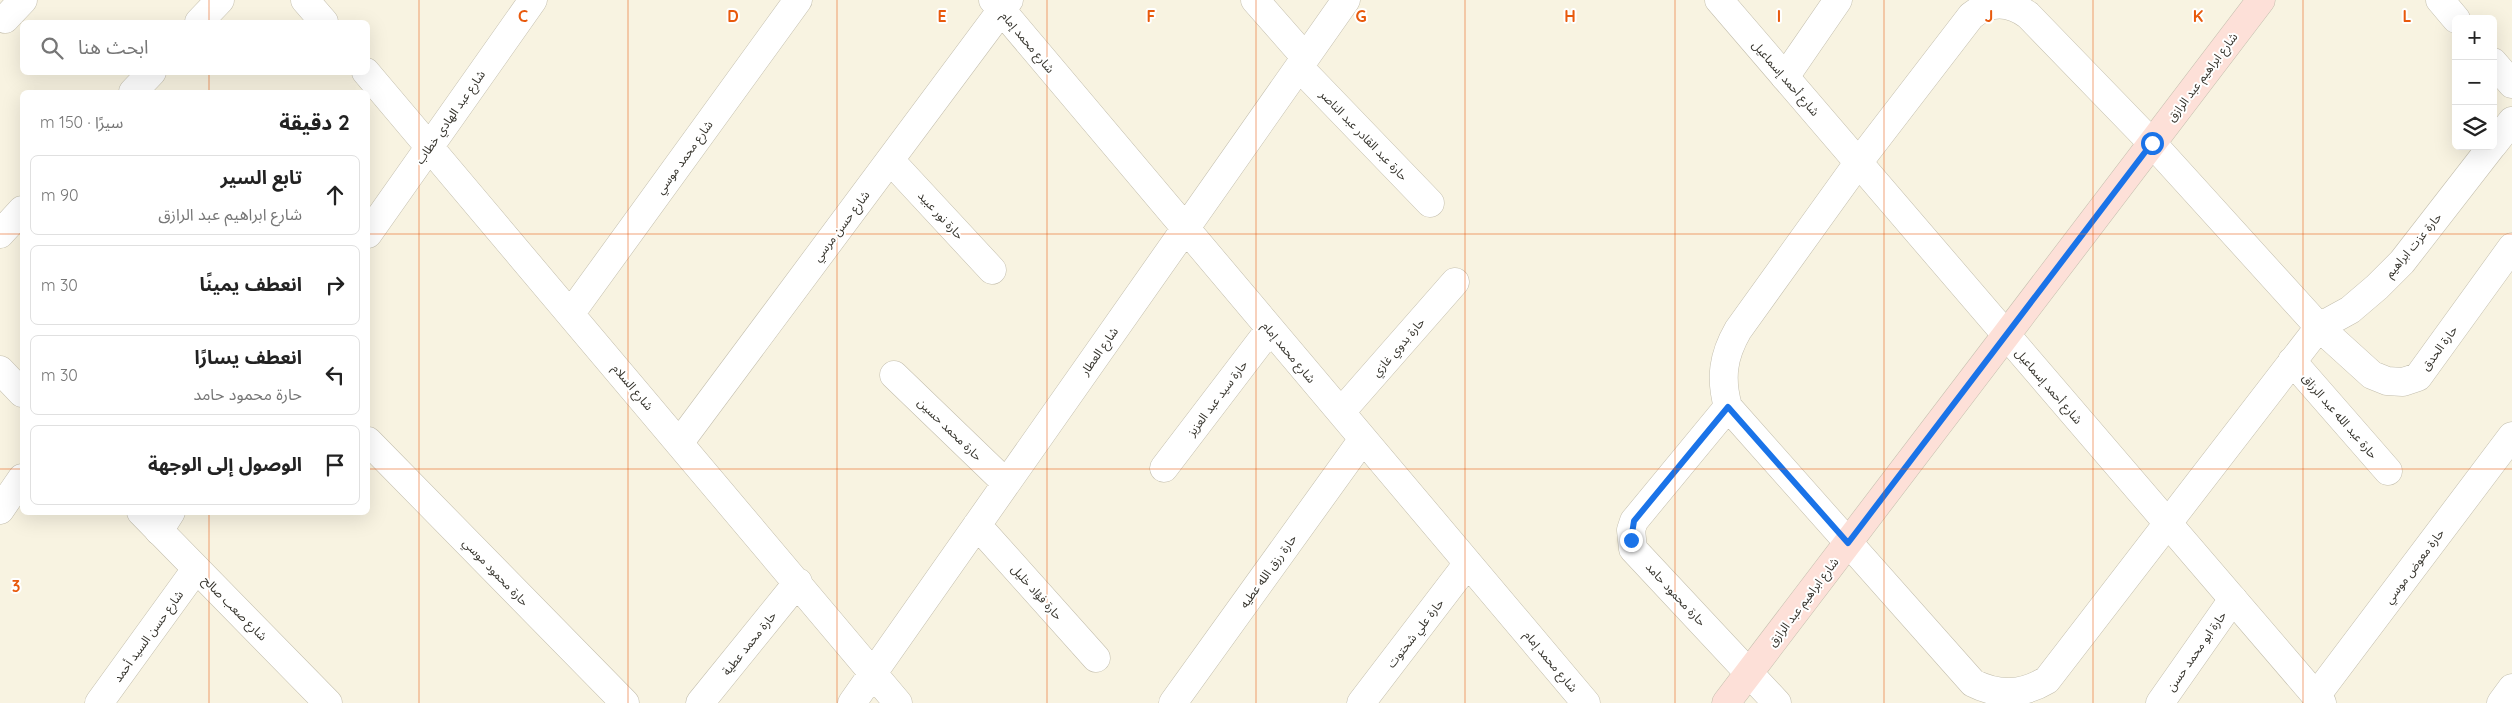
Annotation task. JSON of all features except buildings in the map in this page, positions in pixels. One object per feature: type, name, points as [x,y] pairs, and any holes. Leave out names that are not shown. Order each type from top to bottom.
[{"type":"main road","name":"شارع ابراهيم عبد الرازق","points":[[1726,703],[2261,0]]},
{"type":"street","points":[[201,20],[220,0]]},
{"type":"street","points":[[305,0],[322,20]]},
{"type":"street","name":"شارع عبد الهادي خطاب","points":[[370,231],[533,0]]},
{"type":"street","name":"شارع محمد موسي","points":[[571,314],[798,0]]},
{"type":"street","name":"حارة عبد القادر عبد الناصر","points":[[1255,0],[1302,62],[1430,203]]},
{"type":"street","name":"شارع العطار","points":[[852,703],[1346,0]]},
{"type":"street","name":"شارع أحمد إسماعيل","points":[[1719,0],[2319,699]]},
{"type":"street","points":[[1785,77],[1838,0]]},
{"type":"street","points":[[2440,0],[2453,15]]},
{"type":"street","name":"شارع حسن مرسي","points":[[680,442],[890,160],[1001,3]]},
{"type":"street","name":"شارع محمد إمام","points":[[1001,3],[1184,229],[1270,328],[1586,703]]},
{"type":"street","name":"حارة الحدق","points":[[1728,407],[1722,376],[1730,344],[1738,330],[1858,163],[1971,16],[1981,8],[1993,4],[2006,4],[2018,8],[2028,15],[2152,143],[2319,327],[2372,375],[2387,381],[2403,382],[2418,377],[2512,247]]},
{"type":"street","points":[[2497,67],[2512,84]]},
{"type":"street","points":[[135,90],[149,75]]},
{"type":"street","name":"شارع السلام","points":[[368,75],[680,442],[898,703]]},
{"type":"street","name":"حارة عزت ابراهيم","points":[[2497,141],[2512,121]]},
{"type":"street","name":"حارة عزت ابراهيم","points":[[2319,327],[2350,310],[2402,262],[2490,150]]},
{"type":"street","name":"حارة نور عبيد","points":[[890,160],[992,270]]},
{"type":"street","points":[[0,234],[20,212]]},
{"type":"street","name":"حارة بدوي غازي","points":[[1341,412],[1455,282]]},
{"type":"street","points":[[1728,407],[1973,683],[1987,690],[2018,692],[2033,688],[2046,680],[2319,327]]},
{"type":"street","name":"حارة سيد عبد العزيز","points":[[1164,468],[1270,328]]},
{"type":"street","name":"حارة عبد الله عبد الرزاق","points":[[2292,361],[2388,471]]},
{"type":"street","points":[[0,370],[20,391]]},
{"type":"street","name":"حارة محمد حسين","points":[[894,374],[1006,483]]},
{"type":"street","name":"حارة محمود حامد","points":[[1728,407],[1634,521],[1631,540],[1633,549],[1777,703]]},
{"type":"street","name":"حارة معوض موسي","points":[[2319,699],[2512,436]]},
{"type":"street","name":"حارة رزق الله عطيه","points":[[1173,703],[1363,439]]},
{"type":"street","name":"حارة محمود موسي","points":[[370,443],[625,703]]},
{"type":"street","points":[[0,510],[20,481]]},
{"type":"street","name":"شارع صعب صالح","points":[[157,518],[196,569],[328,703]]},
{"type":"street","name":"حارة فؤاد خليل","points":[[977,525],[1096,658]]},
{"type":"street","name":"حارة علي شحتوت","points":[[1361,703],[1468,563]]},
{"type":"street","name":"شارع حسن السيد أحمد","points":[[99,703],[196,569]]},
{"type":"street","name":"حارة محمد عطية","points":[[700,703],[798,582]]},
{"type":"street","name":"حارة ابو محمد حسن","points":[[2160,703],[2233,599]]},
{"type":"street","points":[[2501,703],[2512,688]]},
{"type":"route","points":[[1631,540],[1631,530],[1634,521],[1728,407],[1848,543],[2152,143]]}]
